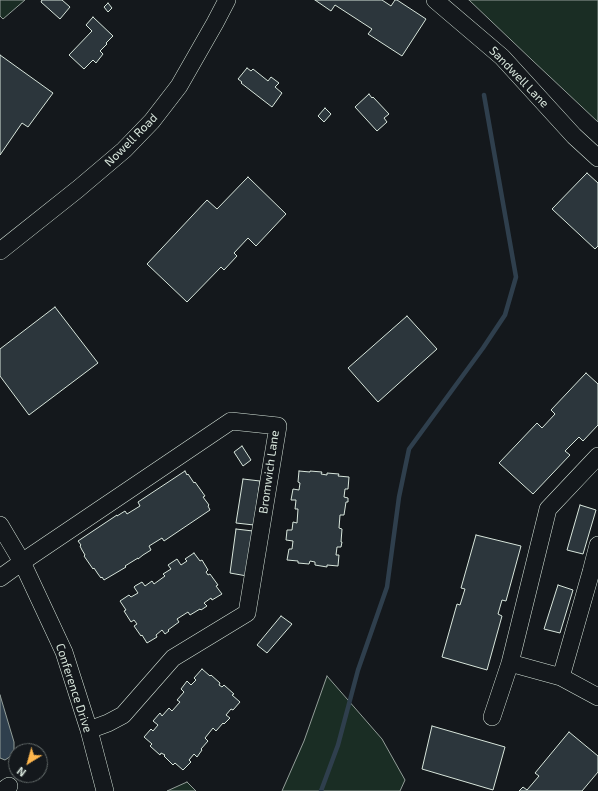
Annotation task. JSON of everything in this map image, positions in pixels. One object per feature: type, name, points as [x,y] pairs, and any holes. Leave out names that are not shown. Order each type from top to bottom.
[{"type":"street","name":"Nowell Road","points":[[0,251],[113,160],[152,122],[179,86],[227,0]]},
{"type":"street","name":"Sandwell Lane","points":[[435,0],[502,57],[574,136],[598,158]]},
{"type":"street","name":"Bromwich Lane","points":[[22,562],[231,421],[278,426],[247,613],[172,658],[122,715],[108,723],[88,730]]},
{"type":"street","points":[[492,717],[510,662],[548,509],[598,456]]},
{"type":"street","name":"Conference Drive","points":[[0,525],[22,562],[64,652],[106,791]]},
{"type":"street","points":[[561,677],[598,545]]},
{"type":"street","points":[[0,578],[22,562]]},
{"type":"street","points":[[510,662],[561,677],[598,696]]},
{"type":"green space","points":[[0,0],[25,0],[3,19],[0,16]]},
{"type":"green space","points":[[469,0],[598,0],[598,122],[532,60]]},
{"type":"green space","points":[[327,676],[382,739],[405,780],[400,791],[282,791],[304,741]]},
{"type":"green space","points":[[187,782],[196,791],[167,791]]},
{"type":"water","points":[[0,695],[14,743],[8,743],[8,758],[5,760],[0,758]]},
{"type":"building","points":[[42,0],[62,0],[70,7],[60,19],[41,2]]},
{"type":"building","points":[[315,0],[382,0],[391,6],[395,0],[397,0],[426,19],[402,56],[368,34],[372,29],[335,5],[331,11]]},
{"type":"building","points":[[108,3],[112,8],[108,12],[104,7]]},
{"type":"building","points":[[93,17],[113,36],[100,51],[103,54],[96,63],[93,60],[84,69],[69,55],[92,31],[86,25]]},
{"type":"building","points":[[0,55],[53,93],[28,127],[22,123],[0,155]]},
{"type":"building","points":[[247,68],[251,71],[253,69],[268,81],[271,77],[279,83],[275,87],[282,93],[272,107],[238,79]]},
{"type":"building","points":[[369,94],[389,114],[384,118],[387,122],[377,131],[355,107]]},
{"type":"building","points":[[325,108],[331,114],[324,122],[318,116]]},
{"type":"building","points":[[587,173],[598,183],[598,246],[595,249],[552,209]]},
{"type":"building","points":[[248,177],[286,214],[256,246],[248,238],[234,253],[237,256],[224,270],[221,267],[187,302],[147,264],[207,200],[217,209]]},
{"type":"building","points":[[55,307],[98,363],[29,415],[0,376],[0,349]]},
{"type":"building","points":[[407,316],[437,349],[378,402],[348,368]]},
{"type":"building","points":[[586,373],[598,384],[598,425],[583,441],[579,437],[565,451],[570,455],[533,494],[499,463],[537,423],[542,428],[555,414],[551,410]]},
{"type":"building","points":[[242,446],[251,460],[243,466],[234,452]]},
{"type":"building","points":[[185,471],[205,496],[203,497],[209,505],[210,510],[164,541],[162,538],[149,546],[151,550],[125,566],[126,567],[104,580],[102,577],[101,578],[84,556],[85,555],[80,546],[81,545],[78,541],[117,515],[125,511],[127,514],[140,506],[138,502]]},
{"type":"building","points":[[299,471],[322,472],[321,474],[327,475],[327,473],[339,474],[338,476],[349,477],[348,489],[345,489],[344,497],[348,498],[348,502],[346,502],[344,515],[340,515],[339,528],[342,529],[342,542],[341,547],[337,547],[336,555],[339,555],[338,566],[327,565],[327,567],[315,565],[315,562],[310,561],[309,564],[287,560],[289,549],[292,549],[293,541],[286,540],[287,530],[292,530],[293,522],[297,523],[298,509],[295,509],[296,500],[291,500],[293,489],[299,490]]},
{"type":"building","points":[[243,479],[260,481],[254,525],[236,523]]},
{"type":"building","points":[[580,505],[596,510],[583,554],[567,550]]},
{"type":"building","points":[[236,529],[253,531],[247,576],[230,573]]},
{"type":"building","points":[[476,535],[521,546],[506,601],[502,600],[498,614],[502,616],[487,670],[442,657],[457,604],[460,605],[465,589],[461,588]]},
{"type":"building","points":[[194,553],[200,561],[202,560],[208,570],[206,572],[208,575],[210,574],[218,585],[216,586],[222,594],[212,600],[211,598],[204,603],[207,606],[201,610],[200,609],[190,615],[188,612],[177,619],[179,622],[168,630],[169,631],[165,634],[162,630],[156,635],[157,637],[147,643],[134,626],[137,624],[134,620],[131,622],[120,601],[129,595],[131,597],[138,593],[134,587],[135,586],[142,582],[145,586],[152,581],[154,584],[165,576],[163,574],[171,569],[168,565],[177,559],[181,565],[187,561],[185,559]]},
{"type":"building","points":[[558,585],[573,590],[560,633],[544,629]]},
{"type":"building","points":[[281,616],[292,624],[267,653],[257,645]]},
{"type":"building","points":[[202,669],[220,683],[219,685],[222,687],[224,685],[240,702],[226,715],[230,718],[224,724],[223,723],[216,731],[213,728],[205,738],[208,741],[201,749],[202,750],[197,757],[194,754],[189,760],[191,762],[183,770],[175,763],[173,765],[164,756],[165,755],[161,753],[160,755],[150,746],[152,744],[144,737],[151,729],[153,731],[158,725],[153,721],[160,713],[162,716],[169,708],[172,711],[180,702],[177,700],[184,692],[181,689],[187,681],[191,685],[196,680],[194,678]]},
{"type":"building","points":[[432,726],[505,747],[493,790],[422,769]]},
{"type":"building","points":[[569,732],[598,756],[598,772],[582,791],[519,791],[523,787],[527,790],[539,776],[535,773]]},
{"type":"waterway","points":[[321,791],[338,745],[358,670],[387,587],[399,497],[409,449],[483,348],[505,315],[516,277],[484,95]]}]
